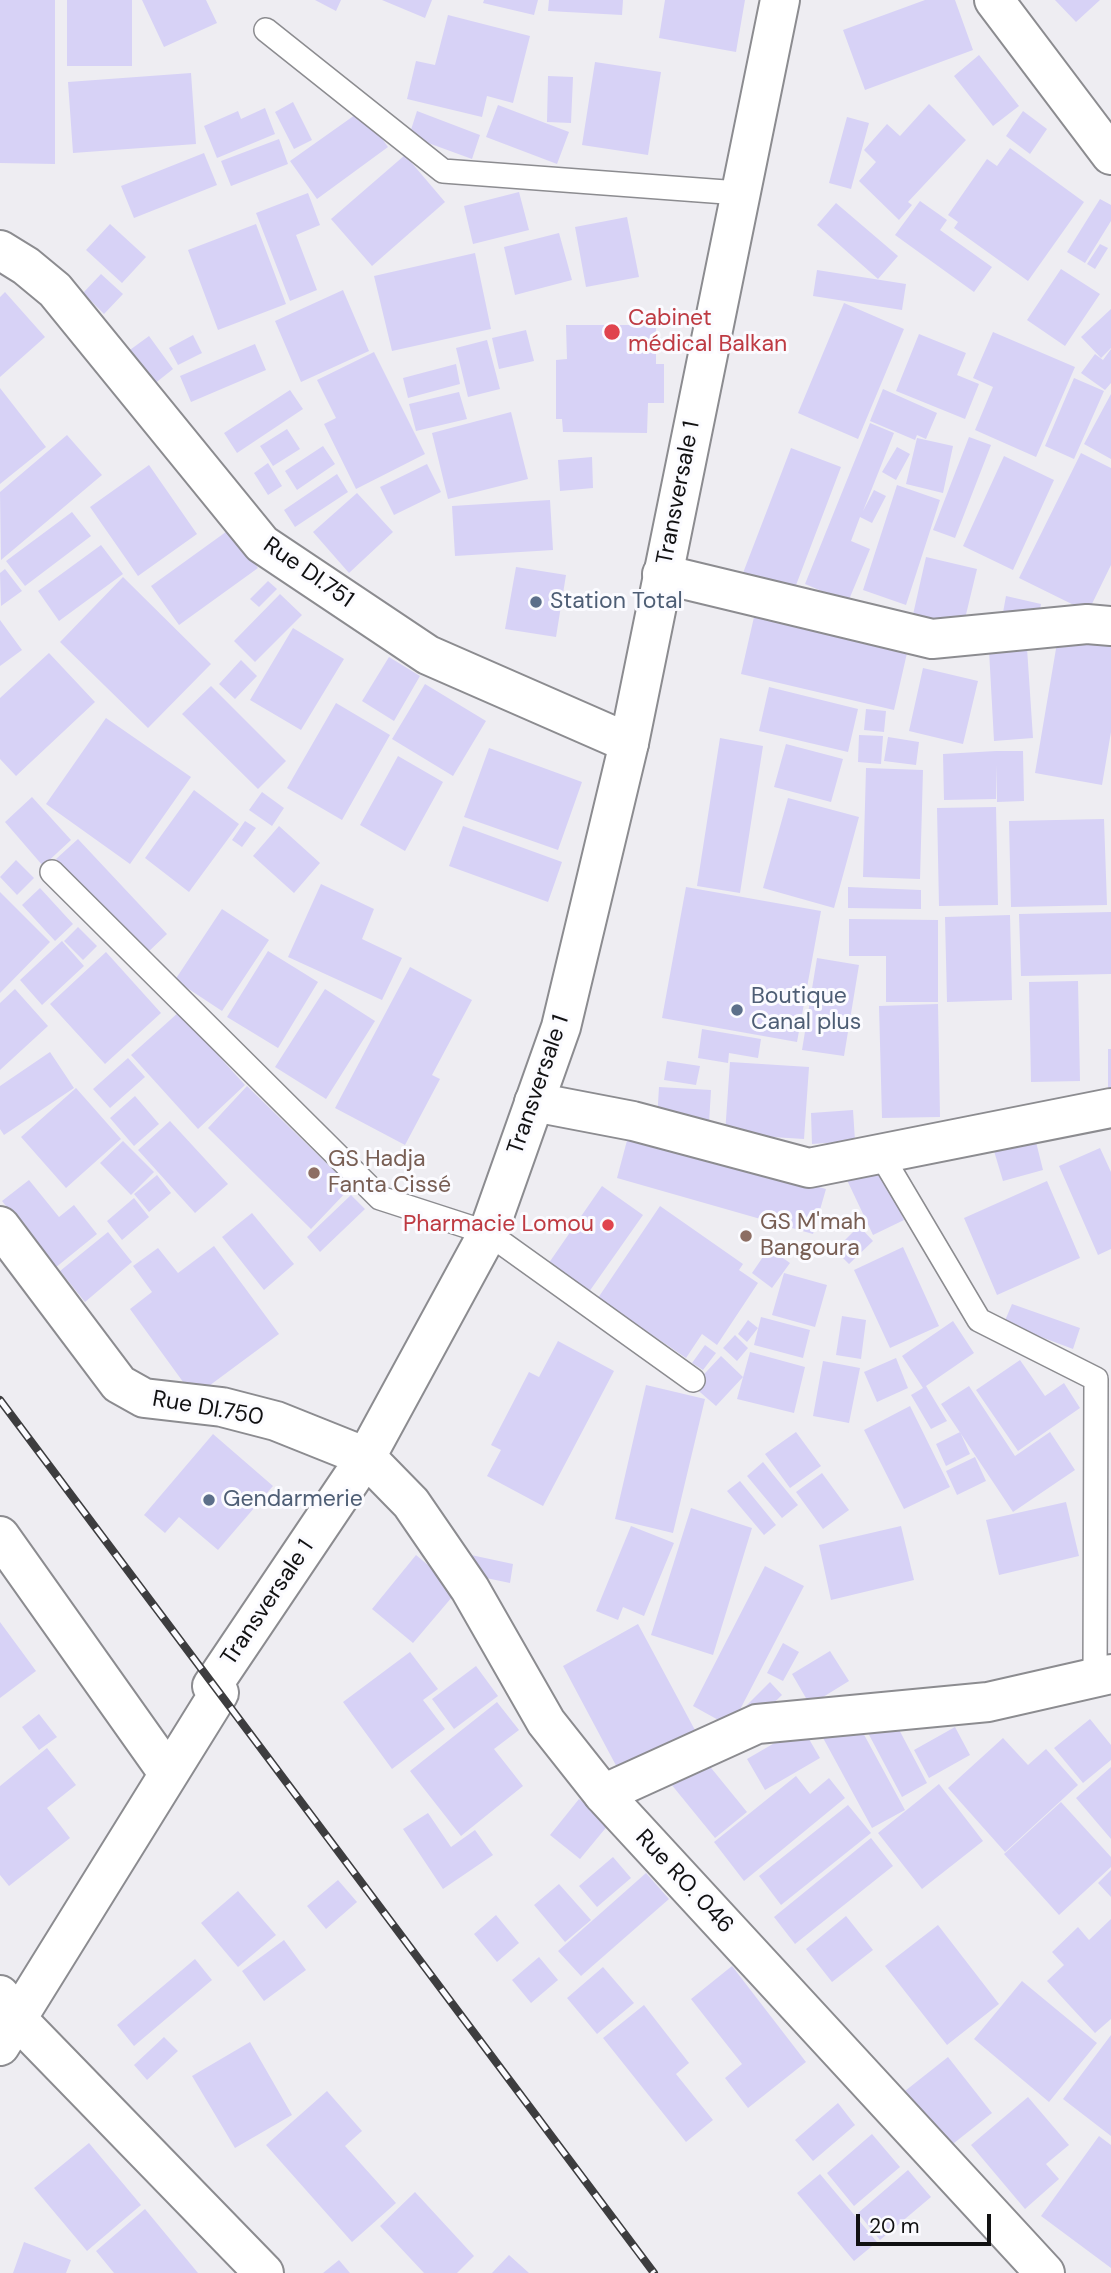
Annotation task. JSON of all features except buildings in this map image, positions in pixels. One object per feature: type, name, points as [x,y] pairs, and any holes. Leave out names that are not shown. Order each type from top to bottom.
[{"type":"street","name":"Transversale 1","points":[[6,2020],[219,1693],[212,1686],[366,1457],[488,1233],[561,1027],[629,743],[780,0]]},
{"type":"street","points":[[994,0],[1111,155]]},
{"type":"street","name":"Rue DI.751","points":[[0,250],[26,266],[55,290],[262,544],[428,655],[629,743]]},
{"type":"street","points":[[662,574],[932,639],[1087,624],[1111,626]]},
{"type":"street","points":[[534,1102],[633,1121],[809,1168],[1111,1108]]},
{"type":"street","name":"Rue DI.750","points":[[0,1226],[119,1384],[144,1398],[222,1407],[276,1421],[366,1457]]},
{"type":"street","name":"Rue RO. 046","points":[[366,1457],[411,1503],[470,1589],[546,1722],[603,1794],[1045,2273]]},
{"type":"street","points":[[0,1536],[168,1773]]},
{"type":"street","points":[[603,1794],[757,1724],[988,1702],[1103,1676]]},
{"type":"street","points":[[6,2020],[264,2273]]},
{"type":"lane","points":[[266,30],[443,171],[740,194]]},
{"type":"lane","points":[[52,872],[380,1198],[488,1233],[693,1380]]},
{"type":"lane","points":[[880,1153],[979,1320],[1096,1379],[1103,1676]]},
{"type":"railway","points":[[0,1400],[654,2273]]},
{"type":"place","name":"Cabinet médical Balkan","points":[[612,332]]},
{"type":"place","name":"Station Total","points":[[536,602]]},
{"type":"place","name":"Boutique Canal plus","points":[[737,1010]]},
{"type":"place","name":"GS Hadja Fanta Cissé","points":[[314,1173]]},
{"type":"place","name":"Pharmacie Lomou","points":[[608,1225]]},
{"type":"place","name":"GS M'mah Bangoura","points":[[746,1236]]},
{"type":"place","name":"Gendarmerie","points":[[209,1500]]}]
